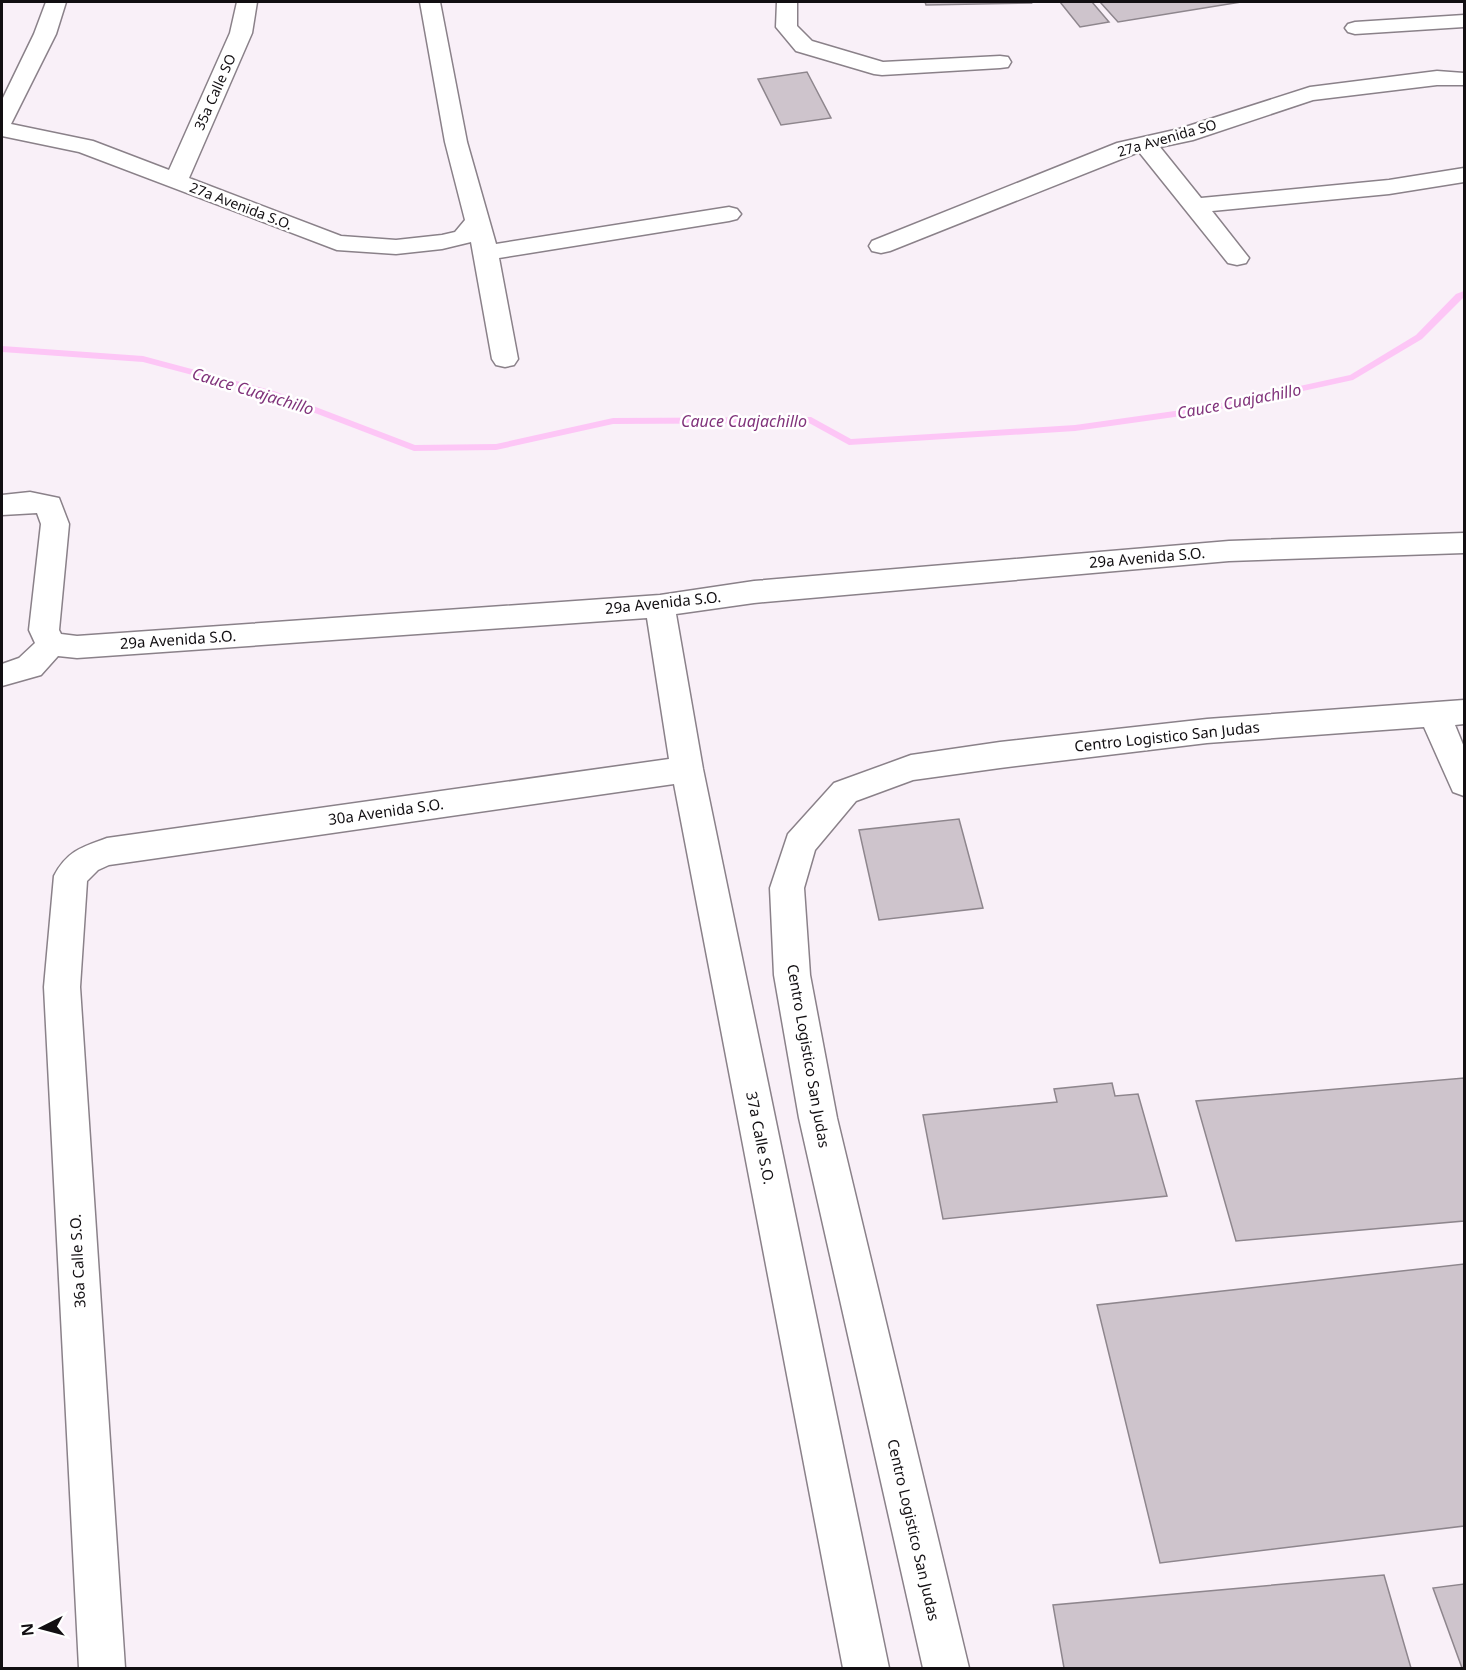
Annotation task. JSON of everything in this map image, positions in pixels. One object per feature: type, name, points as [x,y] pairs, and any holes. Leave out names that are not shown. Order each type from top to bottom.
[{"type":"street","points":[[2,121],[45,34],[56,2]]},
{"type":"street","name":"35a Calle SO","points":[[176,180],[241,33],[248,2]]},
{"type":"street","points":[[430,2],[430,12],[456,142],[486,253],[506,359]]},
{"type":"street","points":[[787,2],[786,27],[804,46],[882,69],[1000,62]]},
{"type":"street","points":[[1355,28],[1464,21]]},
{"type":"street","name":"27a Avenida SO","points":[[882,246],[1125,148],[1185,135],[1310,94],[1437,78],[1464,79]]},
{"type":"street","name":"27a Avenida S.O.","points":[[2,129],[85,146],[338,243],[396,247],[442,242],[463,237],[478,220]]},
{"type":"street","points":[[1146,144],[1237,258]]},
{"type":"street","points":[[1195,206],[1389,188],[1464,175]]},
{"type":"street","points":[[486,253],[729,214]]},
{"type":"street","points":[[2,505],[30,502],[49,505],[55,524],[44,630],[50,644],[38,663],[21,672],[2,675]]},
{"type":"street","name":"29a Avenida S.O.","points":[[50,644],[77,647],[660,606],[754,592],[1229,551],[1464,543]]},
{"type":"street","name":"37a Calle S.O.","points":[[660,606],[687,769],[866,1668]]},
{"type":"street","name":"Centro Logistico San Judas","points":[[946,1668],[820,1129],[792,975],[787,888],[800,844],[845,792],[911,768],[1000,755],[1207,731],[1449,713],[1464,783]]},
{"type":"street","name":"30a Avenida S.O.","points":[[86,860],[107,852],[687,769]]},
{"type":"street","name":"36a Calle S.O.","points":[[86,860],[70,876],[62,987],[102,1668]]},
{"type":"building","points":[[925,2],[1030,2],[1031,3],[926,5]]},
{"type":"building","points":[[1060,2],[1092,2],[1109,22],[1080,27]]},
{"type":"building","points":[[1100,2],[1241,2],[1118,22]]},
{"type":"building","points":[[807,72],[831,118],[781,125],[758,79]]},
{"type":"building","points":[[959,819],[983,908],[879,920],[859,830]]},
{"type":"building","points":[[1464,1078],[1464,1221],[1236,1241],[1196,1101]]},
{"type":"building","points":[[1112,1083],[1115,1096],[1138,1094],[1167,1196],[943,1219],[923,1115],[1057,1102],[1054,1089]]},
{"type":"building","points":[[1464,1264],[1464,1526],[1160,1563],[1097,1305]]},
{"type":"building","points":[[1384,1575],[1411,1668],[1064,1668],[1053,1605]]},
{"type":"building","points":[[1464,1584],[1464,1668],[1462,1668],[1433,1588]]},
{"type":"waterway","name":"Cauce Cuajachillo","points":[[2,349],[143,359],[271,393],[414,448],[496,447],[613,421],[811,420],[849,442],[1075,428],[1203,410],[1353,377],[1419,337],[1459,296],[1464,294]]}]
